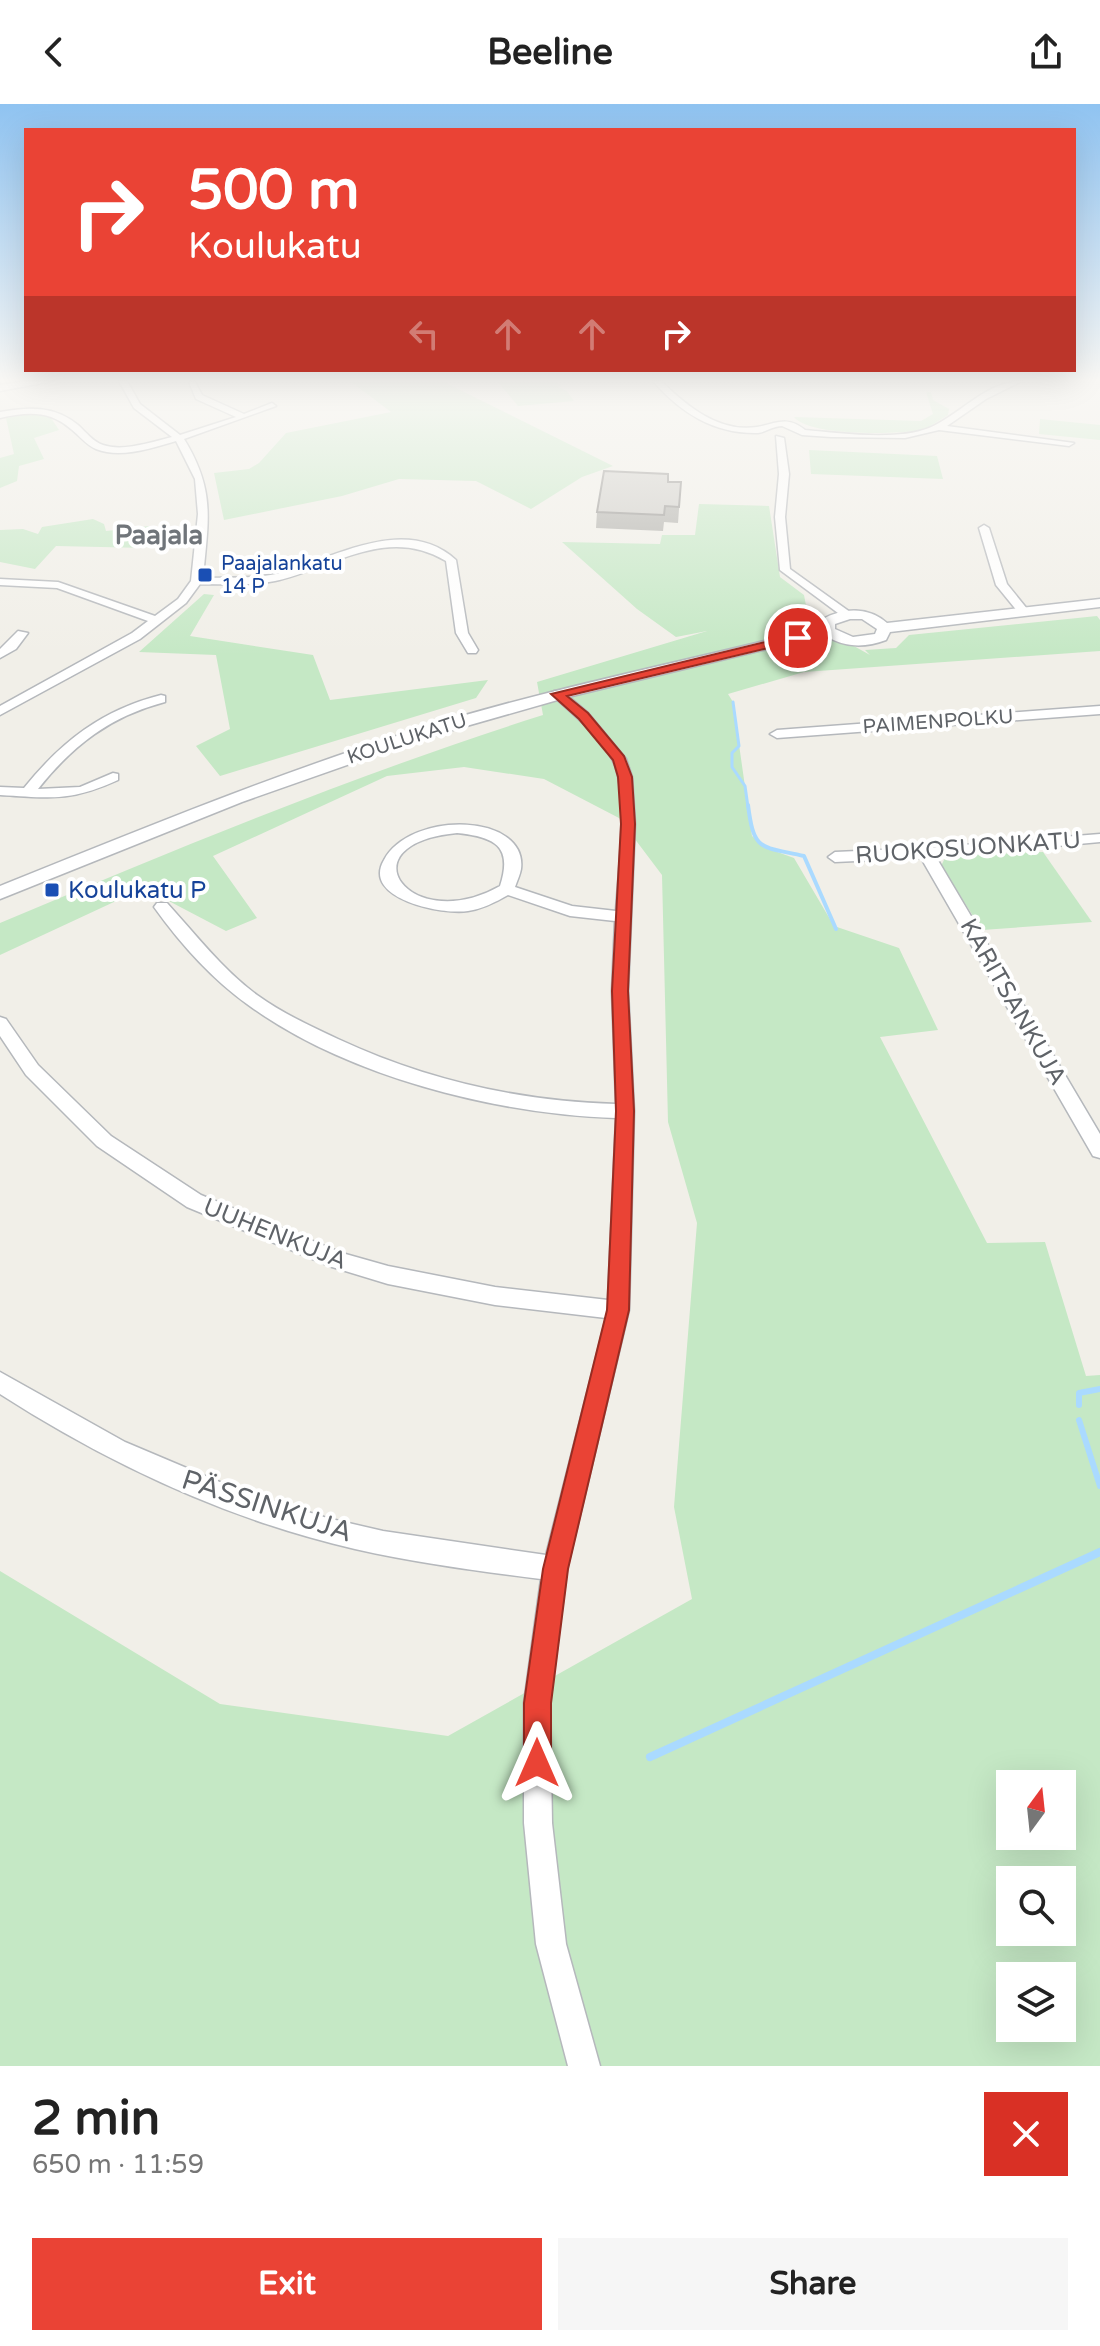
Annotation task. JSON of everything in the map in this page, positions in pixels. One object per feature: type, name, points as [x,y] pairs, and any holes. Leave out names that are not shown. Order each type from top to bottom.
[{"type":"street","points":[[0,711],[158,621],[182,601],[197,581],[203,514],[197,473]]},
{"type":"street","points":[[784,473],[780,517],[785,570],[846,614],[870,617],[884,628],[1100,603]]},
{"type":"street","points":[[984,528],[1002,585],[1022,610]]},
{"type":"street","points":[[197,581],[274,578],[371,545],[431,546],[451,560],[462,633],[472,650]]},
{"type":"street","points":[[0,582],[58,585],[158,621]]},
{"type":"street","points":[[846,614],[828,622],[828,630],[839,638],[858,642],[876,640],[885,633],[884,628]]},
{"type":"street","name":"KOULUKATU","points":[[0,893],[247,795],[394,742],[558,694],[828,630]]},
{"type":"street","points":[[0,654],[12,646],[22,633]]},
{"type":"street","points":[[558,694],[583,716],[619,759],[628,824],[620,991],[625,1111],[618,1310],[555,1569],[537,1703],[538,1823],[551,1944],[584,2066]]},
{"type":"street","points":[[28,792],[52,762],[85,732],[118,711],[161,699]]},
{"type":"street","name":"PAIMENPOLKU","points":[[777,734],[1100,710]]},
{"type":"street","points":[[0,791],[62,794],[83,791],[113,777]]},
{"type":"street","points":[[507,889],[516,874],[516,860],[510,848],[480,831],[460,828],[419,835],[397,850],[388,869],[391,882],[401,894],[418,903],[442,908],[467,906],[507,889],[570,911],[623,917]]},
{"type":"street","name":"RUOKOSUONKATU","points":[[835,857],[926,853],[1100,838]]},
{"type":"street","name":"KARITSANKUJA","points":[[926,853],[1100,1151]]},
{"type":"street","points":[[162,907],[220,973],[253,1000],[363,1059],[469,1094],[504,1102],[546,1108],[625,1111]]},
{"type":"street","name":"UUHENKUJA","points":[[0,1023],[32,1070],[104,1141],[194,1201],[339,1261],[388,1275],[495,1296],[618,1310]]},
{"type":"street","name":"PÄSSINKUJA","points":[[0,1382],[44,1411],[140,1463],[269,1512],[328,1530],[400,1545],[555,1569]]},
{"type":"green space","points":[[0,473],[18,473],[17,481],[0,488]]},
{"type":"green space","points":[[214,473],[595,473],[531,509],[476,481],[399,479],[342,496],[224,520]]},
{"type":"green space","points":[[941,473],[943,479],[811,474]]},
{"type":"green space","points":[[699,504],[769,506],[780,577],[804,595],[809,621],[870,655],[865,650],[896,648],[909,635],[1097,616],[1100,620],[1100,651],[804,672],[728,694],[733,702],[752,836],[769,849],[794,858],[834,926],[899,948],[938,1030],[880,1037],[987,1243],[1045,1242],[1086,1376],[1100,1375],[1100,2066],[0,2066],[0,1571],[220,1704],[448,1736],[692,1599],[674,1507],[697,1223],[668,1122],[662,875],[619,818],[544,779],[464,767],[387,776],[213,856],[257,918],[226,931],[144,888],[0,955],[0,923],[337,787],[543,715],[537,682],[707,631],[676,637],[637,609],[562,542],[660,544],[662,535],[695,535]]},
{"type":"green space","points":[[93,519],[104,524],[106,531],[150,526],[146,548],[56,546],[35,569],[0,562],[0,530],[23,529],[38,534],[42,527]]},
{"type":"green space","points":[[204,594],[214,595],[190,636],[313,655],[330,700],[488,680],[476,698],[220,776],[196,746],[230,729],[216,655],[139,652]]},
{"type":"green space","points":[[1043,852],[1092,922],[982,930],[941,866],[946,856]]},
{"type":"building","points":[[604,473],[668,474],[668,482],[681,482],[679,507],[665,506],[664,515],[597,512]]},
{"type":"waterway","points":[[733,702],[739,746],[732,753],[732,767],[745,786],[748,807]]},
{"type":"waterway","points":[[748,805],[753,831],[762,844],[804,856],[836,929]]},
{"type":"waterway","points":[[1079,1405],[1079,1393],[1100,1389]]},
{"type":"waterway","points":[[1079,1420],[1100,1486]]},
{"type":"waterway","points":[[650,1757],[1100,1552]]},
{"type":"place","name":"Paajalankatu 14 P","points":[[205,575]]},
{"type":"place","name":"Koulukatu P","points":[[52,890]]},
{"type":"district","name":"Paajala","points":[[159,535]]},
{"type":"route","points":[[537,1763],[537,1703],[555,1569],[618,1310],[622,1268],[625,1111],[620,991],[628,824],[625,777],[619,759],[583,716],[558,694],[798,638]]}]
